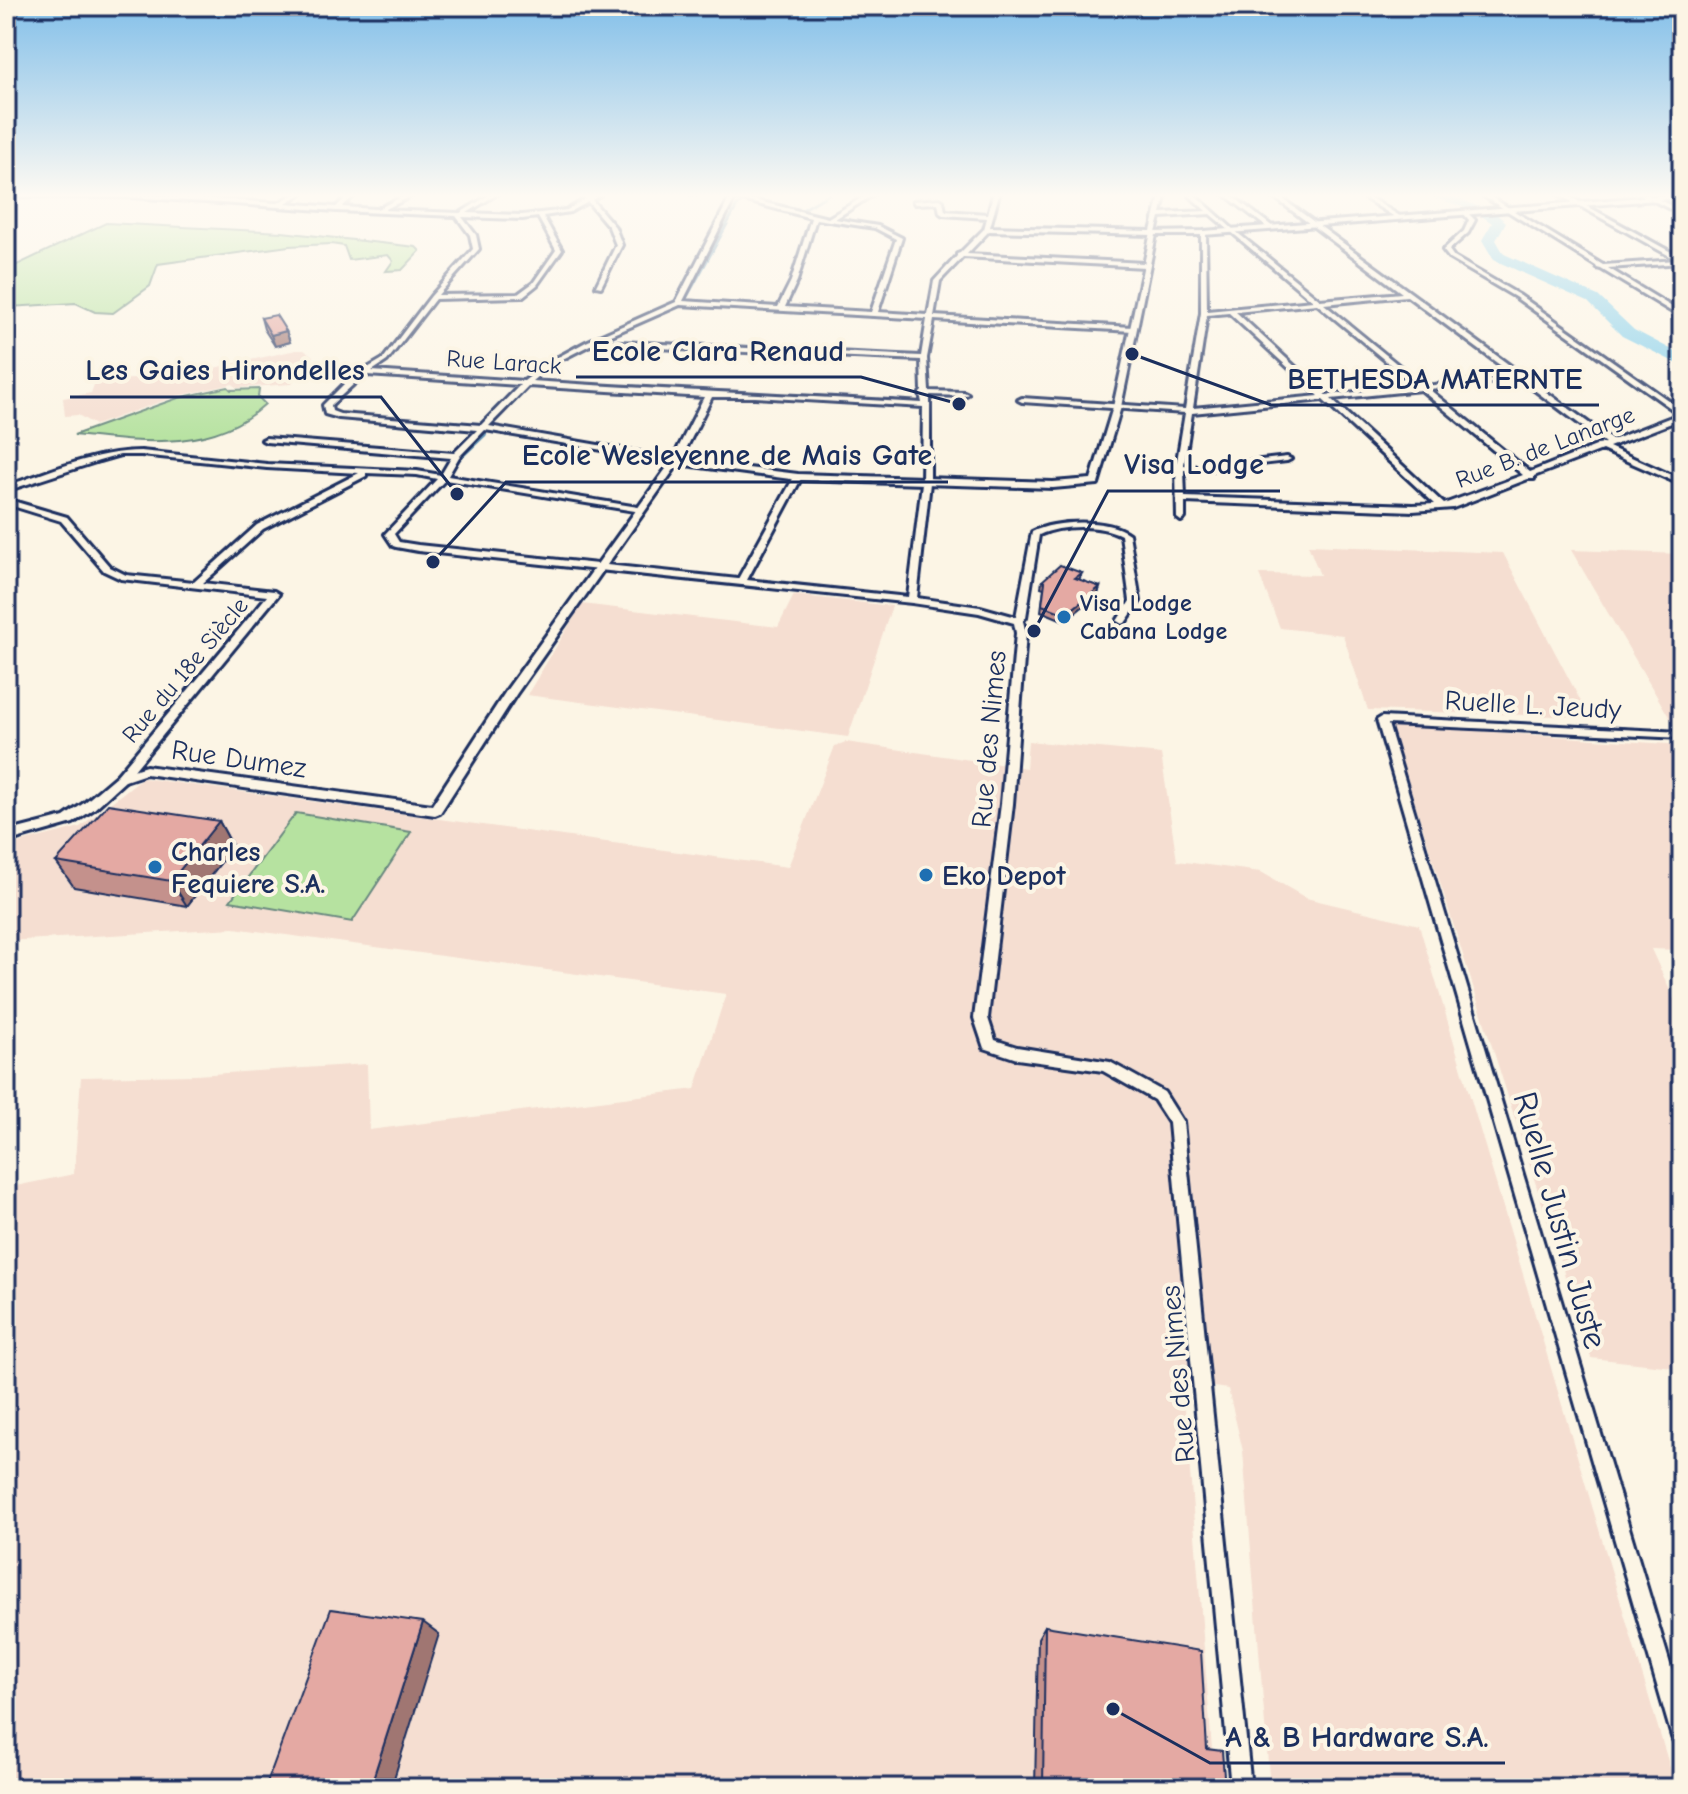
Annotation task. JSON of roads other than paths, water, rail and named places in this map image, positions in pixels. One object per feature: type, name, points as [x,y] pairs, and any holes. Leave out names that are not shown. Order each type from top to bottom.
[{"type":"street","points":[[450,278],[385,360],[352,381],[327,405],[328,412],[339,416],[486,428],[676,461],[798,477],[926,483],[1091,484],[1095,482],[1117,407],[1143,278]]},
{"type":"street","points":[[433,297],[520,296],[539,278]]},
{"type":"street","points":[[599,286],[603,278]]},
{"type":"street","points":[[691,278],[679,303],[1133,329]]},
{"type":"street","points":[[781,308],[795,278]]},
{"type":"street","points":[[874,314],[886,278]]},
{"type":"street","points":[[912,600],[926,483],[924,358],[940,278]]},
{"type":"street","points":[[1181,518],[1180,467],[1204,313],[1204,278]]},
{"type":"street","points":[[1291,278],[1531,477]]},
{"type":"street","points":[[1386,278],[1523,378],[1605,444],[1682,483]]},
{"type":"street","name":"Rue B. de Lanarge","points":[[1486,278],[1517,296],[1682,415]]},
{"type":"street","points":[[1617,278],[1682,316]]},
{"type":"street","points":[[1204,313],[1408,294]]},
{"type":"street","name":"Rue des Nimes","points":[[679,303],[588,343],[551,363],[526,383],[456,456],[444,476],[389,534],[396,544],[912,600],[980,610],[1018,621],[1021,633],[1010,776],[981,1018],[989,1044],[1017,1053],[1105,1066],[1159,1096],[1176,1122],[1241,1788]]},
{"type":"street","points":[[1230,310],[1442,506]]},
{"type":"street","points":[[588,343],[924,358]]},
{"type":"street","name":"Rue Larack","points":[[367,373],[709,395],[927,405]]},
{"type":"street","points":[[1022,400],[1188,411],[1523,378]]},
{"type":"street","points":[[924,393],[964,394]]},
{"type":"street","points":[[602,568],[638,510],[676,461],[709,395]]},
{"type":"street","name":"Rue B. de Lanarge","points":[[1181,499],[1413,508],[1442,506],[1531,477],[1605,444],[1682,415]]},
{"type":"street","points":[[266,440],[456,456]]},
{"type":"street","points":[[6,489],[120,453],[267,466],[444,476],[638,510]]},
{"type":"street","points":[[1180,467],[1198,469],[1287,459]]},
{"type":"street","points":[[197,584],[260,527],[367,471]]},
{"type":"street","points":[[741,582],[798,477]]},
{"type":"street","name":"Rue du 18e Siècle","points":[[6,501],[64,519],[107,569],[124,577],[274,594],[121,778]]},
{"type":"street","points":[[1018,621],[1035,534],[1050,527],[1110,527],[1121,529],[1125,534],[1135,601],[1122,621]]},
{"type":"street","name":"Rue Dumez","points":[[121,778],[146,770],[435,810],[512,691],[602,568]]},
{"type":"street","name":"Ruelle L. Jeudy","points":[[1382,720],[1682,735]]},
{"type":"street","name":"Ruelle Justin Juste","points":[[1382,720],[1682,1737]]},
{"type":"street","points":[[6,837],[68,820],[121,778]]},
{"type":"waterway","points":[[662,313],[683,304],[697,278]]},
{"type":"waterway","points":[[1545,278],[1593,299],[1628,333],[1682,361]]},
{"type":"waterway","points":[[450,468],[485,435],[488,427]]},
{"type":"place","name":"BETHESDA MATERNTE","points":[[1132,354]]},
{"type":"place","name":"Ecole Clara Renaud","points":[[959,404]]},
{"type":"place","name":"Les Gaies Hirondelles","points":[[457,494]]},
{"type":"place","name":"Ecole Wesleyenne de Mais Gate","points":[[433,562]]},
{"type":"place","name":"Visa Lodge Cabana Lodge","points":[[1064,617]]},
{"type":"place","name":"Visa Lodge","points":[[1034,631]]},
{"type":"place","name":"Charles Fequiere S.A.","points":[[155,867]]},
{"type":"place","name":"Eko Depot","points":[[926,875]]},
{"type":"place","name":"A & B Hardware S.A.","points":[[1113,1709]]}]
